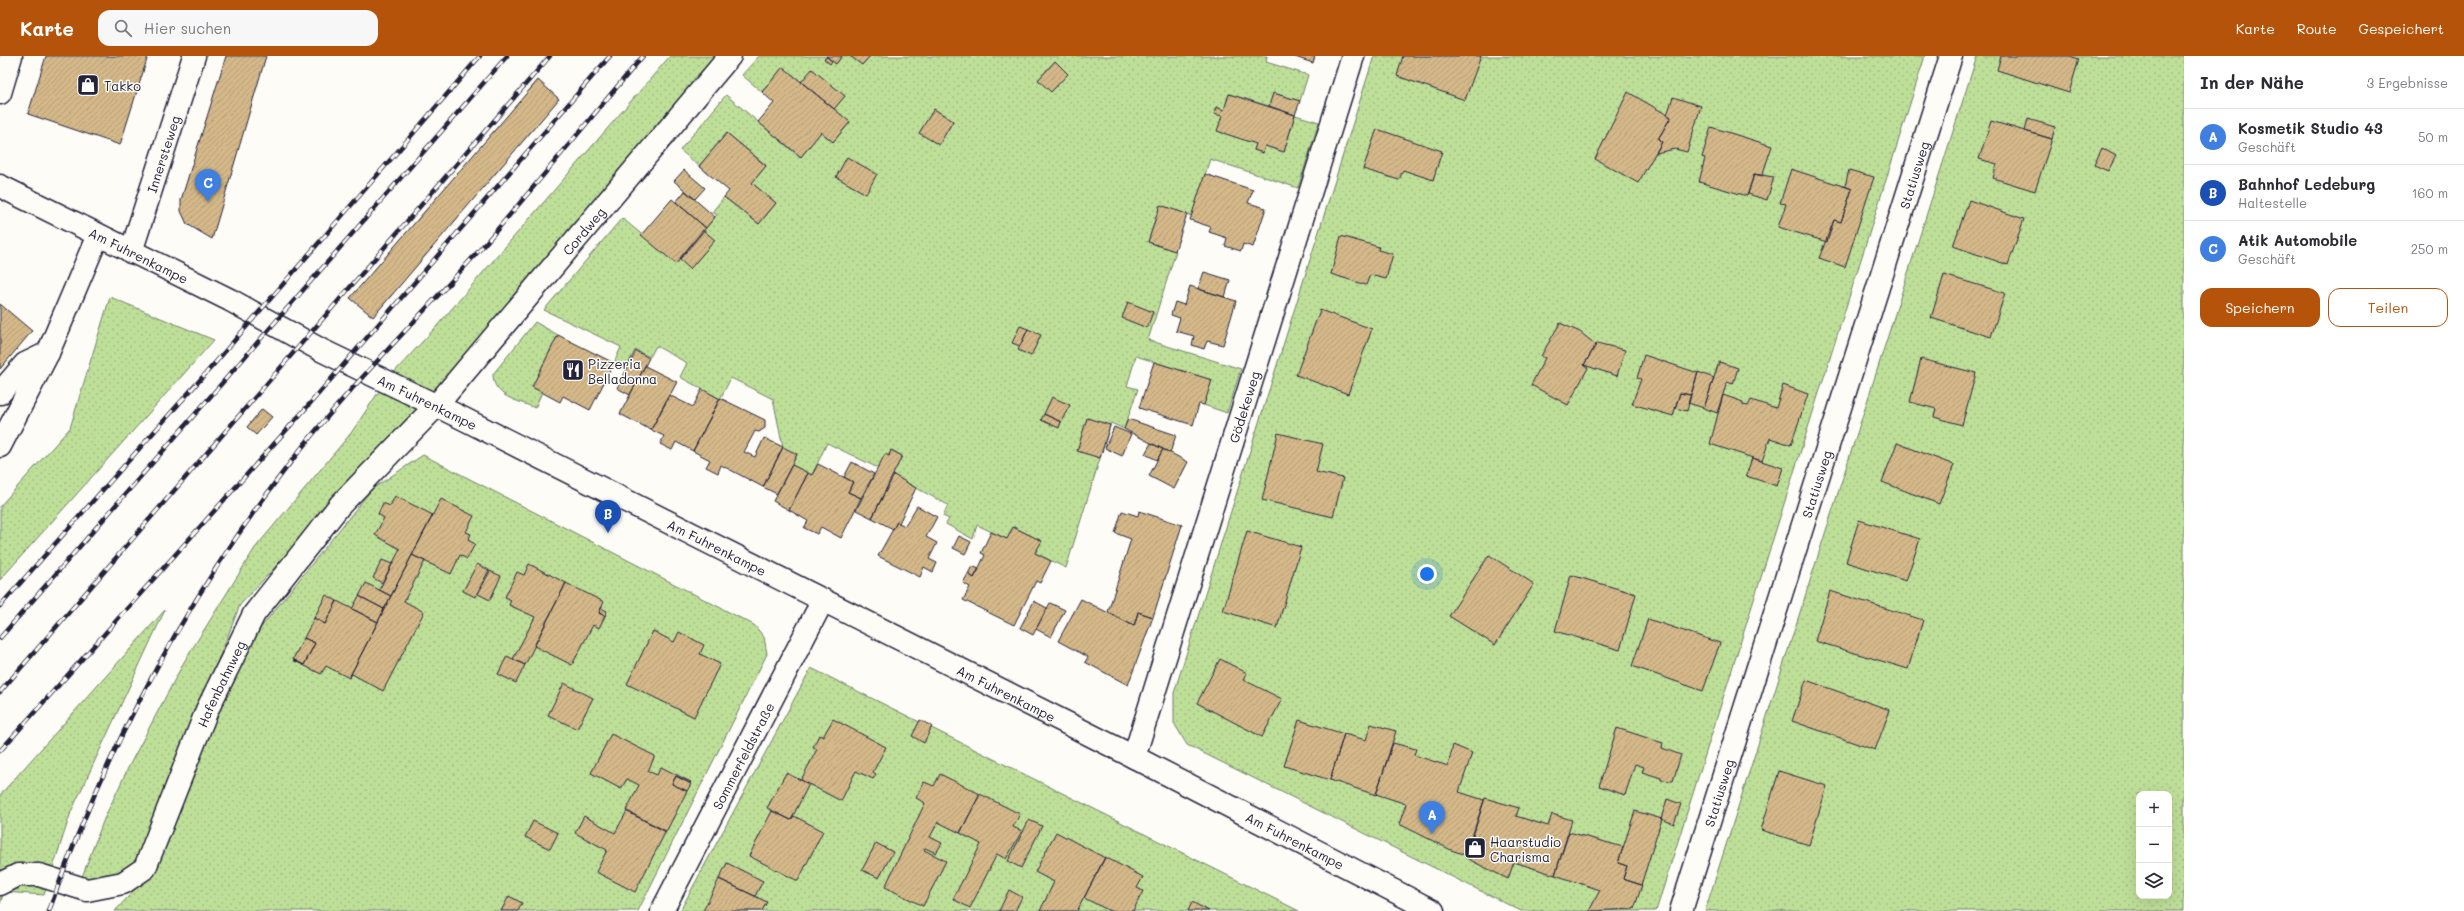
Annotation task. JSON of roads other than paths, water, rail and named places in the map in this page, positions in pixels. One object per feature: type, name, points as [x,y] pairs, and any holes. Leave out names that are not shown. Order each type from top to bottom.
[{"type":"street","points":[[0,93],[11,56]]},
{"type":"street","name":"Innersteweg","points":[[131,252],[194,56]]},
{"type":"street","name":"Cordweg","points":[[436,406],[730,56]]},
{"type":"street","name":"Gödekeweg","points":[[1134,757],[1353,56]]},
{"type":"street","name":"Statiusweg","points":[[1681,911],[1951,56]]},
{"type":"street","name":"Am Fuhrenkampe","points":[[0,186],[230,300],[321,350],[436,406],[1134,757],[1433,911]]},
{"type":"street","points":[[0,446],[48,353],[98,235]]},
{"type":"street","points":[[0,393],[25,364],[48,353]]},
{"type":"street","name":"Hafenbahnweg","points":[[0,884],[18,875],[39,875],[87,890],[123,884],[145,868],[207,710],[254,614],[340,505],[436,406]]},
{"type":"street","name":"Sommerfeldstraße","points":[[662,911],[823,600]]},
{"type":"railway","points":[[0,606],[215,363],[480,56]]},
{"type":"railway","points":[[0,638],[507,56]]},
{"type":"railway","points":[[0,692],[550,56]]},
{"type":"railway","points":[[0,751],[307,407],[610,56]]},
{"type":"railway","points":[[49,911],[72,849],[125,729],[188,613],[223,557],[300,450],[321,424],[476,254],[643,56]]},
{"type":"place","name":"Takko","points":[[88,85]]},
{"type":"place","name":"Atik Automobile","points":[[208,202]]},
{"type":"place","name":"Pizzeria Belladonna","points":[[573,370]]},
{"type":"place","name":"Bahnhof Ledeburg","points":[[608,533]]},
{"type":"place","name":"Kosmetik Studio 43","points":[[1432,834]]},
{"type":"place","name":"Haarstudio Charisma","points":[[1475,848]]}]
